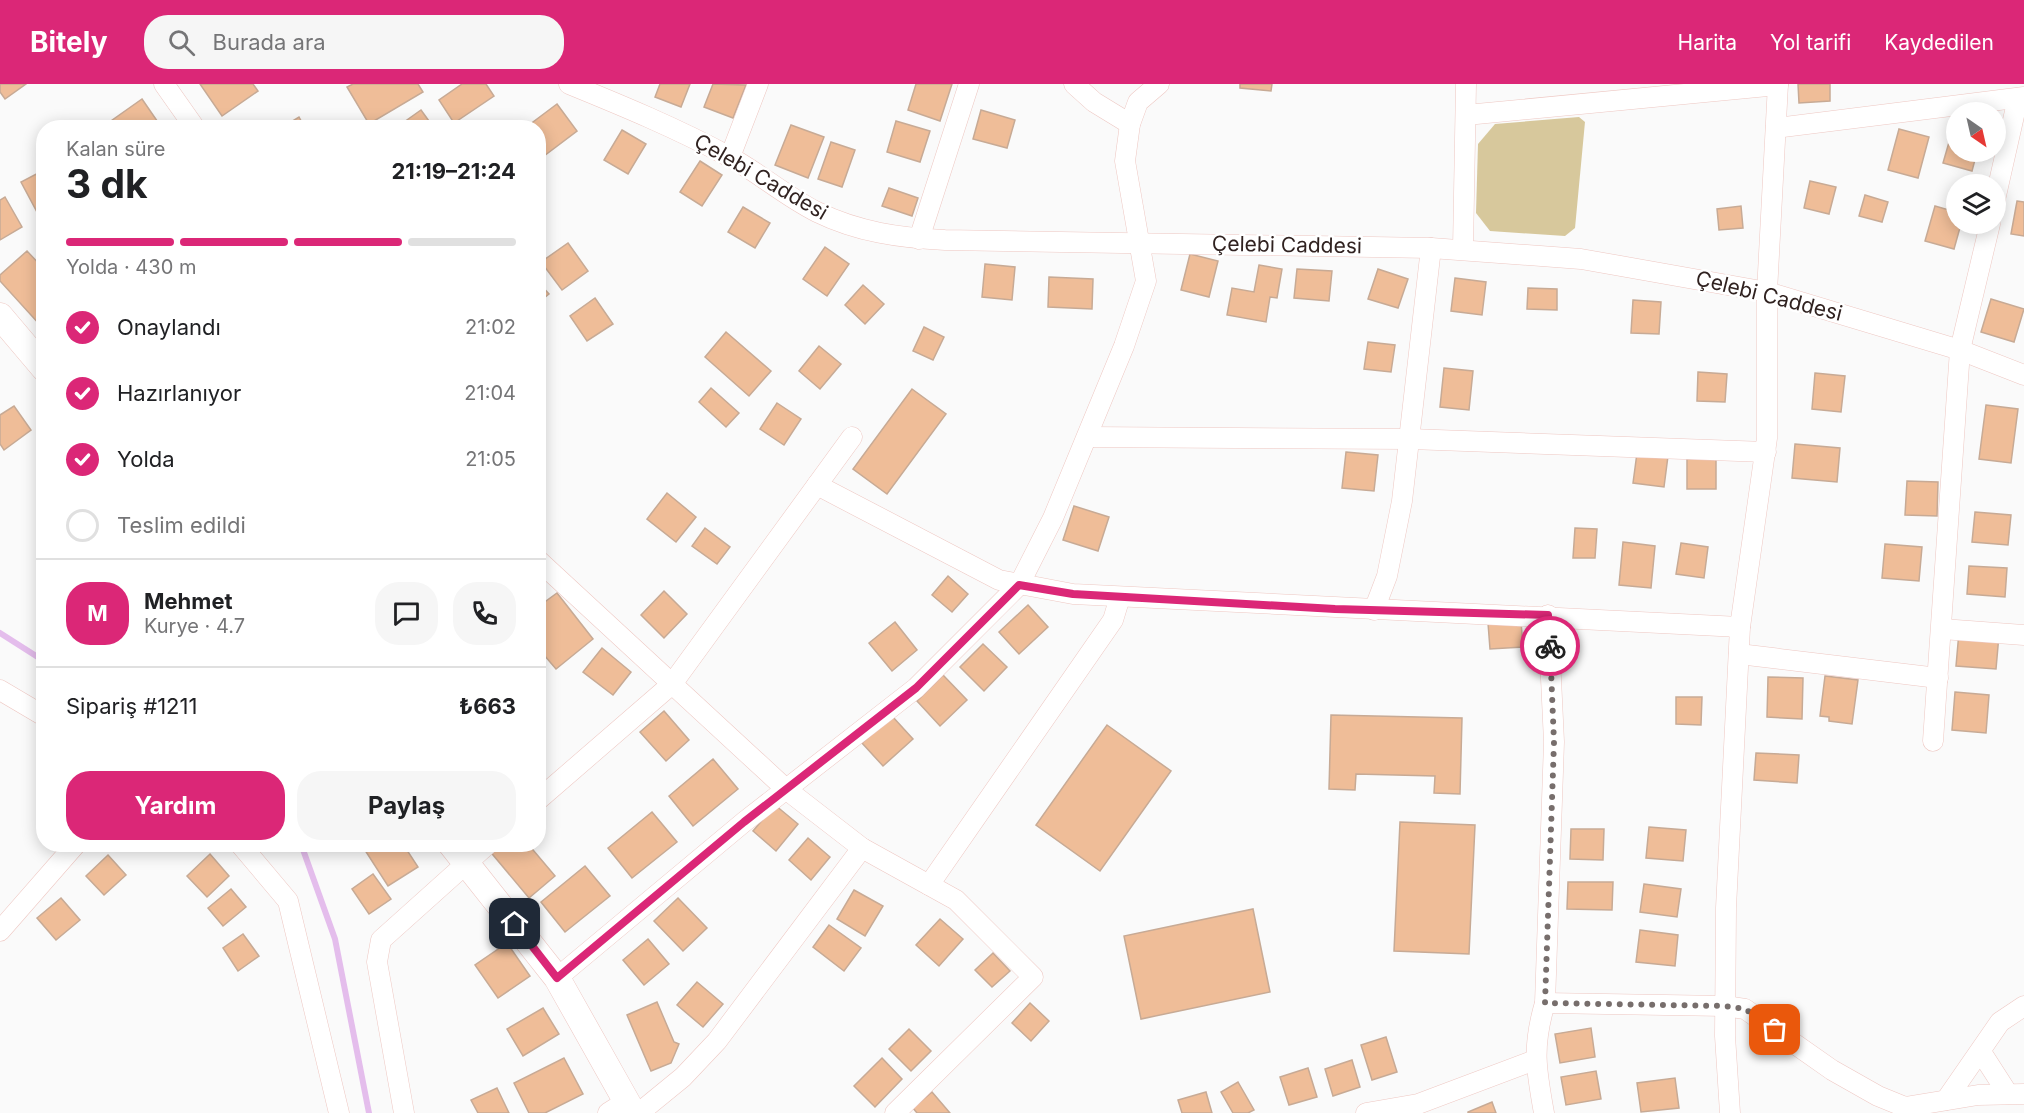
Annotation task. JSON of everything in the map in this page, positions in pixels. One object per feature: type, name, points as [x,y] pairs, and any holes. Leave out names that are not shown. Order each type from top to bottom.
[{"type":"main road","points":[[0,316],[36,359]]},
{"type":"main road","points":[[459,854],[557,978],[627,1110]]},
{"type":"street","points":[[164,84],[189,120]]},
{"type":"street","name":"Çelebi Caddesi","points":[[569,84],[677,129],[730,157],[815,211],[846,224],[889,236],[919,239],[1463,249],[1581,259],[1767,292],[1960,350],[2024,375]]},
{"type":"street","points":[[730,157],[758,84]]},
{"type":"street","points":[[919,239],[969,84]]},
{"type":"street","points":[[1074,84],[1094,102],[1130,124]]},
{"type":"street","points":[[557,978],[735,830],[916,688],[1019,585],[1053,518],[1087,437],[1124,346],[1146,281],[1137,243],[1125,161],[1130,124],[1138,102],[1160,84]]},
{"type":"street","points":[[1463,249],[1466,84]]},
{"type":"street","points":[[1466,115],[1778,85],[1767,292],[1766,452],[1740,627],[1726,908],[1725,1006],[1730,1113]]},
{"type":"street","points":[[1776,128],[2021,98],[2002,174]]},
{"type":"street","points":[[1933,741],[1960,350],[1988,234]]},
{"type":"street","points":[[1374,610],[1388,576],[1402,501],[1431,248]]},
{"type":"street","points":[[1087,437],[1410,439],[1766,452]]},
{"type":"street","points":[[546,793],[672,684],[852,438]]},
{"type":"street","points":[[817,485],[999,580],[1073,594],[1374,610],[1548,615],[1740,627]]},
{"type":"street","points":[[546,567],[787,790],[862,848],[956,900],[1033,977],[895,1113]]},
{"type":"street","points":[[929,885],[1113,620],[1120,597]]},
{"type":"street","points":[[1544,1113],[1535,1060],[1537,1031],[1545,1003],[1554,742],[1548,615]]},
{"type":"street","points":[[1942,629],[2024,635]]},
{"type":"street","points":[[1739,654],[1938,678]]},
{"type":"street","points":[[0,690],[36,711]]},
{"type":"street","points":[[627,1110],[683,1077],[717,1041],[862,848]]},
{"type":"street","points":[[0,931],[69,852]]},
{"type":"street","points":[[247,852],[288,901],[339,1113]]},
{"type":"street","points":[[404,1113],[376,963],[381,940],[459,854]]},
{"type":"street","points":[[1545,1003],[1725,1006],[1745,1009],[1832,1070],[1878,1096],[1905,1107],[1946,1100],[2016,1094]]},
{"type":"street","points":[[1946,1100],[2000,1022],[2024,1006]]},
{"type":"street","points":[[1981,1052],[2016,1094]]},
{"type":"street","points":[[1366,1113],[1418,1104],[1535,1060]]},
{"type":"shaded area","points":[[1579,117],[1585,122],[1575,228],[1565,236],[1490,231],[1476,213],[1478,144],[1495,124]]},
{"type":"building","points":[[0,84],[26,84],[5,99],[0,92]]},
{"type":"building","points":[[200,84],[253,84],[258,91],[222,116]]},
{"type":"building","points":[[353,84],[418,84],[423,92],[376,120],[367,120],[347,87]]},
{"type":"building","points":[[462,84],[486,84],[494,96],[458,120],[452,120],[439,100]]},
{"type":"building","points":[[660,84],[690,84],[681,107],[655,97]]},
{"type":"building","points":[[713,84],[746,85],[733,118],[704,107]]},
{"type":"building","points":[[916,84],[952,84],[940,121],[908,110]]},
{"type":"building","points":[[1240,84],[1272,84],[1271,91],[1240,88]]},
{"type":"building","points":[[1798,84],[1830,84],[1830,101],[1799,103]]},
{"type":"building","points":[[142,99],[156,120],[112,120]]},
{"type":"building","points":[[557,104],[577,131],[546,154],[546,120],[536,120]]},
{"type":"building","points":[[421,110],[428,120],[407,120]]},
{"type":"building","points":[[981,110],[1015,120],[1007,148],[973,139]]},
{"type":"building","points":[[896,121],[930,131],[920,162],[887,152]]},
{"type":"building","points":[[791,125],[824,137],[808,178],[775,165]]},
{"type":"building","points":[[1899,129],[1929,137],[1918,178],[1888,170]]},
{"type":"building","points":[[622,130],[646,144],[628,174],[604,160]]},
{"type":"building","points":[[831,142],[855,150],[842,187],[818,179]]},
{"type":"building","points":[[1946,153],[1946,162],[1974,162],[1972,171],[1943,163]]},
{"type":"building","points":[[700,161],[722,175],[702,206],[680,192]]},
{"type":"building","points":[[36,174],[36,210],[21,182]]},
{"type":"building","points":[[1810,181],[1836,187],[1829,214],[1804,208]]},
{"type":"building","points":[[889,188],[918,198],[912,216],[882,206]]},
{"type":"building","points":[[1865,195],[1888,202],[1882,222],[1859,216]]},
{"type":"building","points":[[5,197],[22,227],[0,240],[0,200]]},
{"type":"building","points":[[2017,201],[2024,202],[2024,236],[2011,234]]},
{"type":"building","points":[[1741,206],[1743,228],[1719,230],[1717,209]]},
{"type":"building","points":[[1935,206],[1946,209],[1946,234],[1958,234],[1954,249],[1925,241]]},
{"type":"building","points":[[743,207],[770,223],[755,248],[728,232]]},
{"type":"building","points":[[568,243],[588,271],[562,290],[546,269],[546,258]]},
{"type":"building","points":[[825,247],[849,264],[827,296],[803,279]]},
{"type":"building","points":[[27,251],[36,261],[36,321],[0,281],[0,275]]},
{"type":"building","points":[[1190,254],[1218,261],[1209,297],[1181,290]]},
{"type":"building","points":[[985,264],[1015,267],[1012,300],[982,297]]},
{"type":"building","points":[[1259,265],[1282,269],[1277,298],[1270,297],[1266,322],[1227,315],[1232,288],[1254,292]]},
{"type":"building","points":[[1297,269],[1332,271],[1329,301],[1294,298]]},
{"type":"building","points":[[1378,269],[1408,279],[1398,308],[1368,299]]},
{"type":"building","points":[[1049,277],[1093,279],[1092,309],[1048,307]]},
{"type":"building","points":[[1455,278],[1486,282],[1482,315],[1451,311]]},
{"type":"building","points":[[863,285],[884,304],[865,324],[845,305]]},
{"type":"building","points":[[1528,288],[1557,289],[1557,310],[1527,309]]},
{"type":"building","points":[[595,298],[613,324],[587,341],[570,316]]},
{"type":"building","points":[[1991,299],[2024,309],[2014,342],[1981,332]]},
{"type":"building","points":[[1633,300],[1661,302],[1659,334],[1631,333]]},
{"type":"building","points":[[924,327],[944,337],[933,360],[913,351]]},
{"type":"building","points":[[726,332],[771,371],[749,396],[705,357]]},
{"type":"building","points":[[1368,342],[1395,345],[1391,372],[1364,369]]},
{"type":"building","points":[[819,346],[841,364],[820,389],[799,371]]},
{"type":"building","points":[[1444,368],[1473,371],[1469,410],[1440,407]]},
{"type":"building","points":[[1698,372],[1727,374],[1725,402],[1697,401]]},
{"type":"building","points":[[1815,373],[1845,376],[1841,412],[1812,409]]},
{"type":"building","points":[[711,388],[739,413],[726,427],[699,402]]},
{"type":"building","points":[[912,389],[946,414],[887,494],[853,469]]},
{"type":"building","points":[[777,403],[801,419],[784,445],[760,429]]},
{"type":"building","points":[[1986,405],[2018,409],[2011,463],[1979,459]]},
{"type":"building","points":[[14,406],[31,430],[4,450],[0,444],[0,415]]},
{"type":"building","points":[[1795,444],[1840,448],[1837,482],[1792,478]]},
{"type":"building","points":[[1346,452],[1378,455],[1374,491],[1342,488]]},
{"type":"building","points":[[1637,453],[1668,456],[1664,487],[1633,483]]},
{"type":"building","points":[[1687,459],[1716,459],[1716,489],[1687,489]]},
{"type":"building","points":[[1907,481],[1938,482],[1937,516],[1905,515]]},
{"type":"building","points":[[667,493],[696,517],[676,542],[647,519]]},
{"type":"building","points":[[1074,506],[1109,517],[1098,551],[1063,540]]},
{"type":"building","points":[[1975,512],[2011,515],[2008,545],[1972,542]]},
{"type":"building","points":[[705,528],[730,547],[717,564],[692,546]]},
{"type":"building","points":[[1575,528],[1597,529],[1595,558],[1573,558]]},
{"type":"building","points":[[1623,542],[1655,546],[1651,588],[1619,585]]},
{"type":"building","points":[[1681,543],[1708,547],[1704,578],[1676,574]]},
{"type":"building","points":[[1885,544],[1922,547],[1919,581],[1882,578]]},
{"type":"building","points":[[1969,566],[2007,568],[2005,597],[1967,594]]},
{"type":"building","points":[[948,576],[968,594],[952,612],[932,595]]},
{"type":"building","points":[[664,591],[687,614],[664,638],[641,615]]},
{"type":"building","points":[[557,593],[593,639],[556,669],[546,657],[546,601]]},
{"type":"building","points":[[1028,605],[1048,627],[1019,654],[999,632]]},
{"type":"building","points":[[1521,621],[1523,647],[1490,649],[1488,623]]},
{"type":"building","points":[[895,622],[917,650],[892,671],[869,643]]},
{"type":"building","points":[[1959,632],[1999,635],[1996,669],[1956,666]]},
{"type":"building","points":[[983,644],[1007,667],[984,691],[960,667]]},
{"type":"building","points":[[602,648],[631,672],[613,695],[583,672]]},
{"type":"building","points":[[943,675],[967,700],[940,726],[917,701]]},
{"type":"building","points":[[1825,676],[1858,680],[1852,724],[1829,721],[1829,717],[1820,716]]},
{"type":"building","points":[[1768,677],[1803,678],[1802,719],[1767,717]]},
{"type":"building","points":[[1955,692],[1989,695],[1986,733],[1952,730]]},
{"type":"building","points":[[1676,697],[1702,697],[1701,725],[1676,724]]},
{"type":"building","points":[[664,711],[689,740],[666,761],[640,732]]},
{"type":"building","points":[[1331,715],[1462,718],[1460,794],[1434,793],[1435,776],[1356,774],[1355,790],[1329,789]]},
{"type":"building","points":[[892,716],[913,739],[883,766],[862,743]]},
{"type":"building","points":[[1107,725],[1171,771],[1100,871],[1036,825]]},
{"type":"building","points":[[1756,753],[1799,755],[1797,783],[1754,780]]},
{"type":"building","points":[[713,759],[738,789],[693,826],[669,796]]},
{"type":"building","points":[[775,805],[798,824],[776,851],[753,831]]},
{"type":"building","points":[[652,812],[677,842],[632,878],[608,848]]},
{"type":"building","points":[[1400,822],[1475,825],[1469,954],[1394,951]]},
{"type":"building","points":[[1649,827],[1686,830],[1683,861],[1646,858]]},
{"type":"building","points":[[1571,829],[1604,829],[1603,860],[1570,859]]},
{"type":"building","points":[[808,838],[830,857],[811,880],[789,860]]},
{"type":"building","points":[[366,852],[408,852],[418,867],[388,886]]},
{"type":"building","points":[[491,852],[535,852],[555,876],[529,898]]},
{"type":"building","points":[[210,854],[229,876],[207,897],[187,876]]},
{"type":"building","points":[[108,855],[126,875],[104,895],[86,876]]},
{"type":"building","points":[[585,866],[610,896],[565,932],[541,902]]},
{"type":"building","points":[[373,874],[391,899],[369,914],[352,889]]},
{"type":"building","points":[[1568,882],[1613,882],[1612,910],[1567,909]]},
{"type":"building","points":[[1644,884],[1681,889],[1677,917],[1640,912]]},
{"type":"building","points":[[231,889],[246,907],[223,926],[208,908]]},
{"type":"building","points":[[854,890],[883,906],[865,936],[837,919]]},
{"type":"building","points":[[61,898],[80,920],[56,940],[37,918]]},
{"type":"building","points":[[678,898],[707,928],[683,951],[654,921]]},
{"type":"building","points":[[1253,909],[1270,992],[1141,1019],[1124,936]]},
{"type":"building","points":[[940,919],[963,939],[939,966],[916,945]]},
{"type":"building","points":[[829,925],[861,948],[844,971],[813,947]]},
{"type":"building","points":[[1640,930],[1678,935],[1675,966],[1636,962]]},
{"type":"building","points":[[243,934],[259,956],[238,971],[223,948]]},
{"type":"building","points":[[648,939],[669,964],[644,985],[623,960]]},
{"type":"building","points":[[507,943],[530,976],[498,998],[475,965]]},
{"type":"building","points":[[993,953],[1010,971],[992,987],[975,970]]},
{"type":"building","points":[[697,982],[723,1004],[703,1027],[677,1005]]},
{"type":"building","points":[[657,1002],[674,1042],[679,1044],[671,1063],[651,1071],[627,1015]]},
{"type":"building","points":[[1030,1003],[1049,1021],[1031,1041],[1012,1023]]},
{"type":"building","points":[[543,1008],[559,1034],[523,1056],[507,1029]]},
{"type":"building","points":[[1591,1028],[1595,1057],[1560,1063],[1555,1034]]},
{"type":"building","points":[[909,1029],[931,1051],[911,1071],[889,1049]]},
{"type":"building","points":[[1386,1037],[1397,1072],[1372,1080],[1361,1045]]},
{"type":"building","points":[[564,1058],[583,1094],[545,1113],[529,1113],[514,1083]]},
{"type":"building","points":[[882,1058],[902,1079],[875,1107],[854,1086]]},
{"type":"building","points":[[1352,1060],[1360,1087],[1333,1096],[1325,1069]]},
{"type":"building","points":[[1308,1068],[1317,1097],[1289,1105],[1280,1077]]},
{"type":"building","points":[[1596,1071],[1601,1099],[1566,1105],[1561,1077]]},
{"type":"building","points":[[1675,1078],[1679,1108],[1641,1112],[1637,1083]]},
{"type":"building","points":[[1238,1082],[1254,1110],[1248,1113],[1233,1113],[1221,1092]]},
{"type":"building","points":[[497,1088],[509,1113],[478,1113],[471,1100]]},
{"type":"building","points":[[932,1092],[950,1113],[917,1113],[913,1108]]},
{"type":"building","points":[[1206,1092],[1212,1113],[1182,1113],[1178,1100]]},
{"type":"building","points":[[1492,1102],[1496,1113],[1468,1113],[1468,1112]]},
{"type":"waterway","points":[[0,633],[36,656]]},
{"type":"waterway","points":[[304,852],[335,939],[369,1113]]},
{"type":"way so far","points":[[1550,646],[1554,742],[1545,1003],[1725,1006],[1745,1009],[1775,1030]]},
{"type":"route","points":[[515,924],[557,978],[744,822],[916,688],[1019,585],[1073,594],[1335,609],[1548,615],[1550,646]]}]
